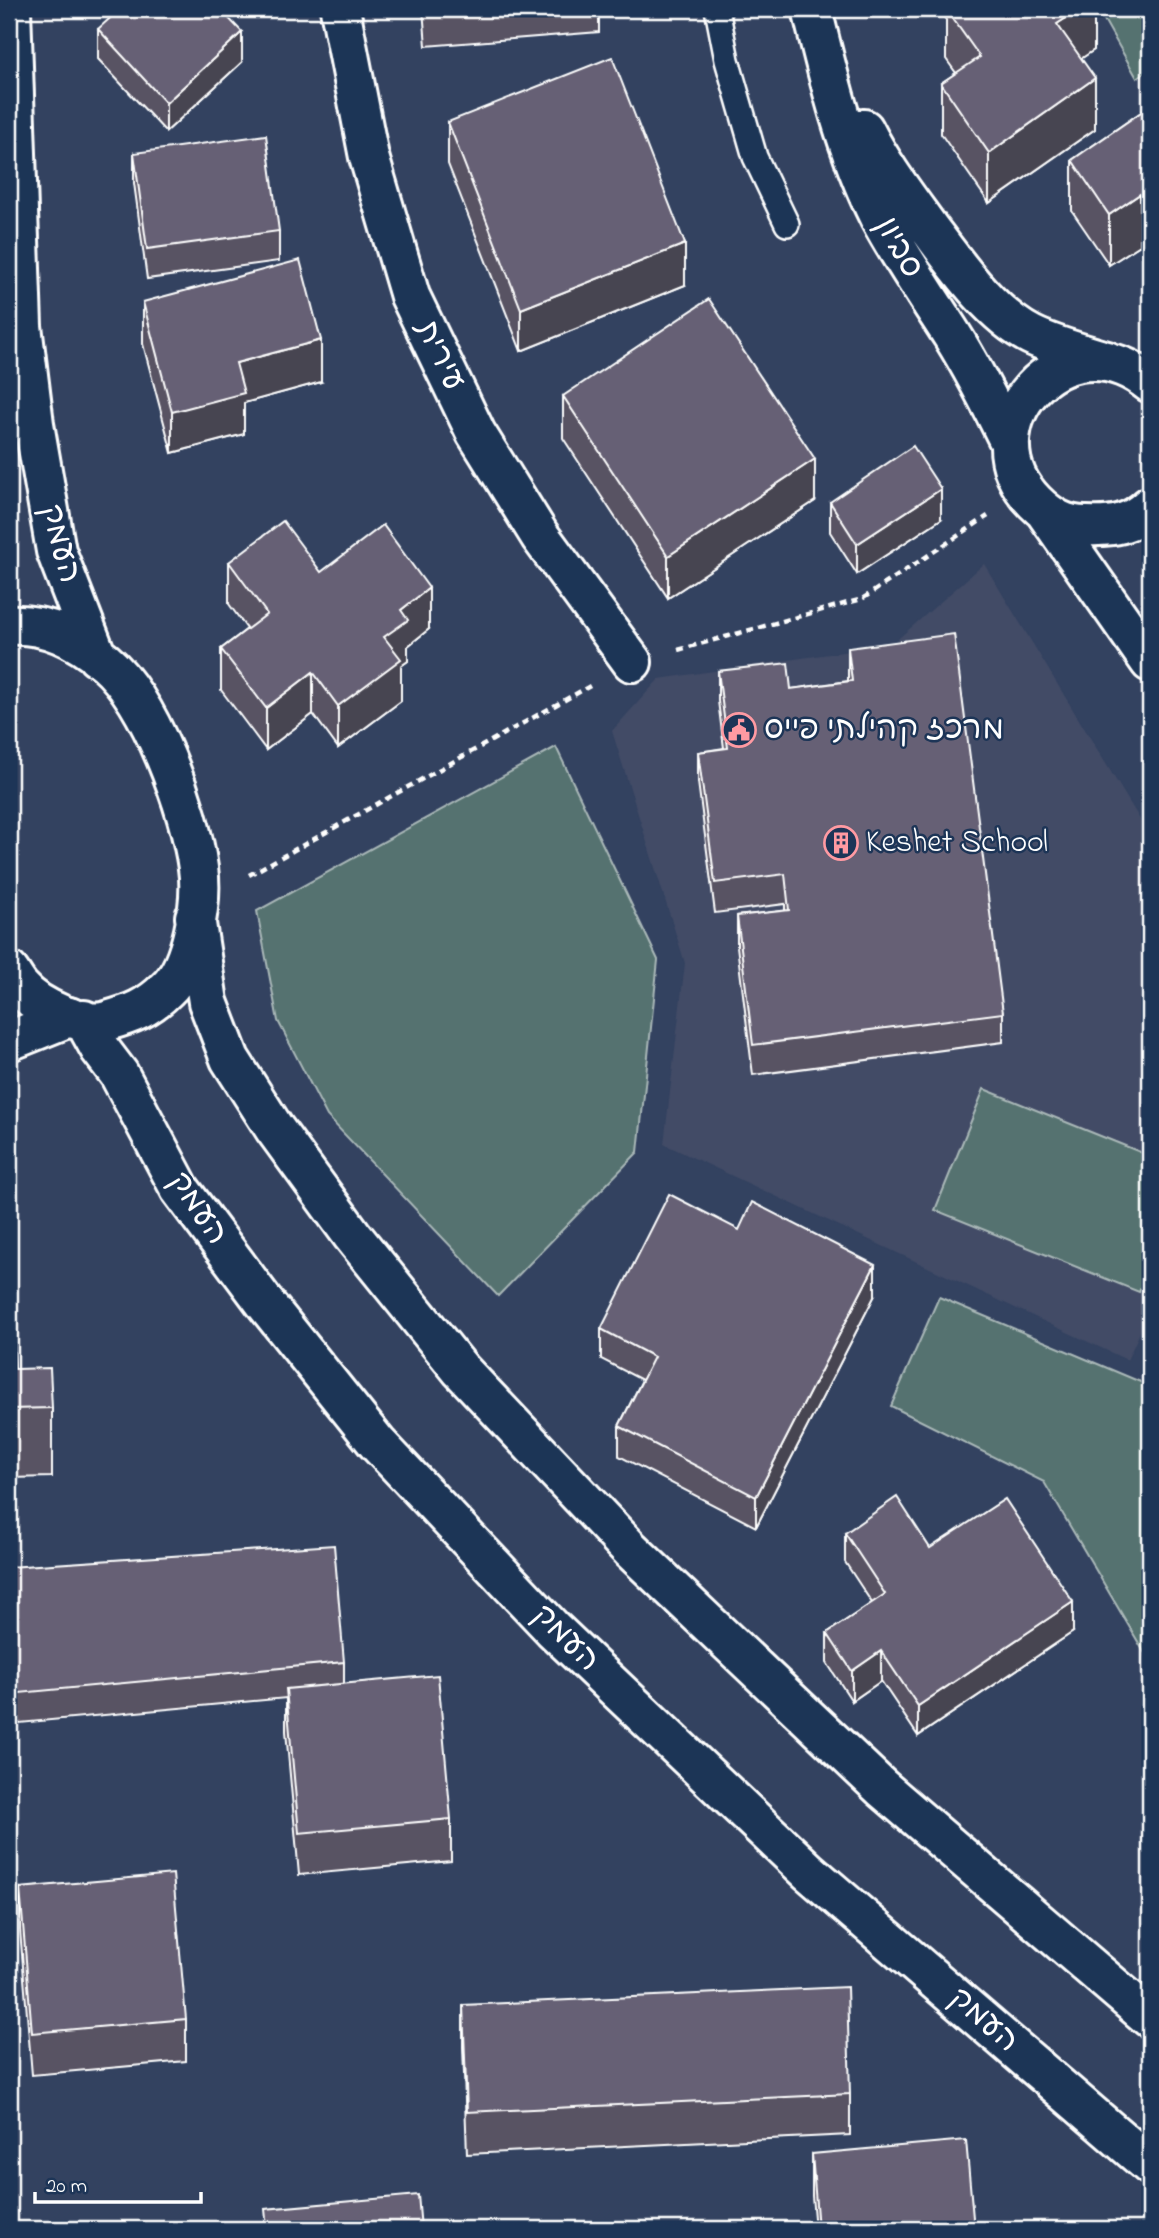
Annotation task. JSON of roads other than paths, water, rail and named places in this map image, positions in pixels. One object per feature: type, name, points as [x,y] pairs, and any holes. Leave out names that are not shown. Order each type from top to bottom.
[{"type":"main road","name":"העמק","points":[[11,9],[22,326],[34,425],[56,551],[97,657]]},
{"type":"main road","name":"עירית","points":[[340,9],[369,158],[410,296],[476,433],[540,536],[632,662]]},
{"type":"main road","name":"סביון","points":[[816,24],[880,160],[955,263],[990,304],[1029,334],[1063,348],[1133,369]]},
{"type":"main road","name":"סביון","points":[[816,24],[828,78],[853,160],[879,216],[919,286],[952,334],[983,387],[1010,443]]},
{"type":"main road","points":[[1133,369],[1077,361],[1051,372],[1030,389],[1016,414],[1010,443],[1014,472],[1025,492],[1046,513],[1150,662]]},
{"type":"main road","points":[[1046,513],[1071,526],[1113,527],[1140,516],[1150,506]]},
{"type":"main road","points":[[9,625],[29,624],[60,632],[106,663],[129,690],[156,738],[188,817],[198,870],[199,902],[187,956],[169,988],[137,1012],[97,1024],[57,1014],[22,990],[9,971]]},
{"type":"main road","points":[[195,917],[208,1002],[230,1059],[274,1128],[352,1235],[461,1370],[631,1550],[882,1788],[1150,2018]]},
{"type":"main road","name":"העמק","points":[[76,1019],[119,1074],[180,1189],[265,1303],[386,1453],[552,1629],[808,1871],[1150,2165]]},
{"type":"main road","points":[[9,1041],[76,1019]]},
{"type":"lane","points":[[717,9],[727,60],[755,157],[787,224]]},
{"type":"place","name":"מרכז קהילתי פייס","points":[[739,730]]},
{"type":"place","name":"Keshet School","points":[[841,843]]}]
